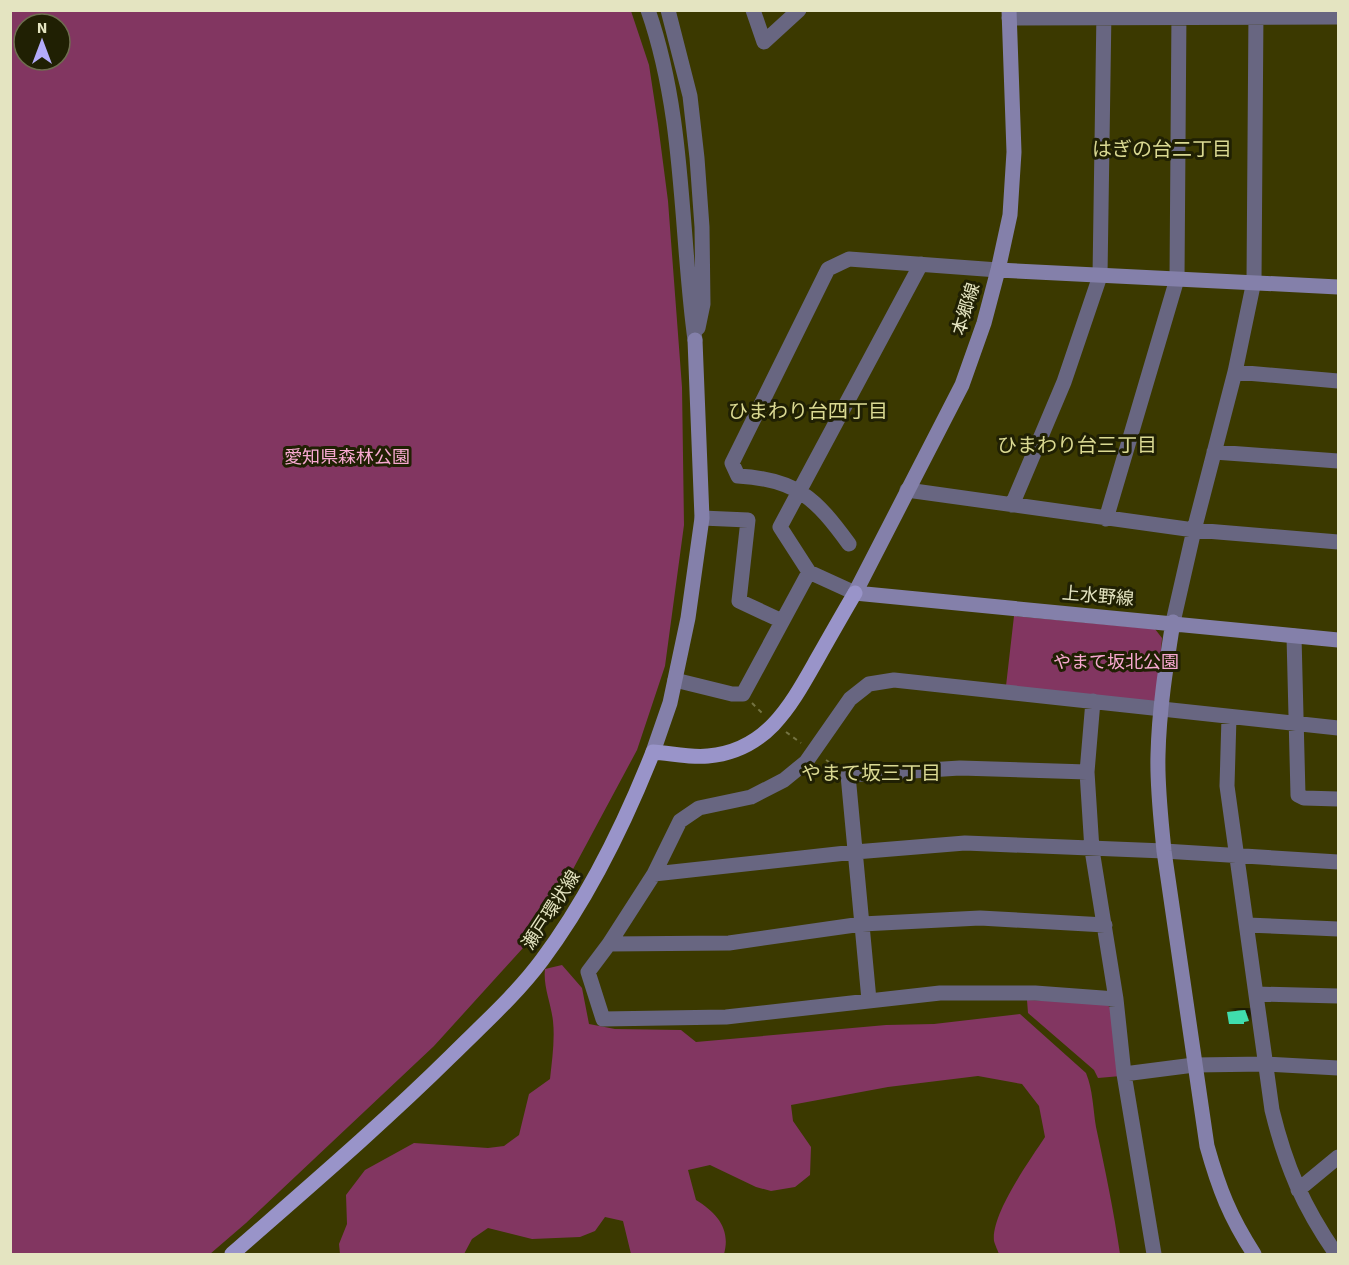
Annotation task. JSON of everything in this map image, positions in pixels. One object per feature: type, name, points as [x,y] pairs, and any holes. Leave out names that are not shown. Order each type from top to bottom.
[{"type":"main road","points":[[652,752],[707,756],[737,750],[759,738],[775,724],[792,703],[855,593]]},
{"type":"main road","name":"瀬戸環状線","points":[[232,1254],[415,1091],[501,1007],[542,961],[594,880],[632,802],[652,752]]},
{"type":"street","points":[[648,10],[668,86],[677,138],[695,340],[702,518],[688,618],[675,680],[670,703],[652,752]]},
{"type":"street","points":[[669,10],[690,96],[697,158],[702,227],[703,304],[695,340]]},
{"type":"street","points":[[753,10],[764,42],[799,10]]},
{"type":"street","points":[[1009,14],[1256,14],[1338,17]]},
{"type":"street","name":"本郷線","points":[[855,593],[962,385],[984,323],[1010,215],[1014,153],[1009,14]]},
{"type":"street","points":[[1012,505],[1064,382],[1100,276],[1104,14]]},
{"type":"street","points":[[1106,519],[1177,279],[1179,14]]},
{"type":"street","points":[[1254,1254],[1238,1230],[1219,1190],[1207,1146],[1164,851],[1159,803],[1158,755],[1173,622],[1235,372],[1254,281],[1256,14]]},
{"type":"street","points":[[849,544],[826,513],[800,490],[764,478],[738,477],[732,463],[828,269],[849,260],[1100,276],[1254,281],[1338,287]]},
{"type":"street","points":[[855,593],[808,572],[780,527],[921,264]]},
{"type":"street","points":[[1235,372],[1338,381]]},
{"type":"street","points":[[1214,452],[1338,461]]},
{"type":"street","points":[[907,490],[1194,530],[1338,542]]},
{"type":"street","points":[[702,518],[748,520],[739,601],[782,621]]},
{"type":"street","points":[[675,680],[732,694],[743,694],[808,572]]},
{"type":"street","name":"上水野線","points":[[855,593],[1173,622],[1338,640]]},
{"type":"street","points":[[1294,636],[1298,795],[1304,798],[1338,799]]},
{"type":"street","points":[[1116,999],[1035,993],[940,993],[726,1017],[603,1019],[588,972],[654,874],[680,821],[699,808],[752,797],[784,780],[806,762],[849,699],[869,684],[894,680],[1338,728]]},
{"type":"street","points":[[1093,701],[1087,772],[1092,850],[1116,999],[1124,1074],[1154,1254]]},
{"type":"street","points":[[1229,717],[1227,786],[1272,1110],[1283,1153],[1298,1190],[1332,1249]]},
{"type":"street","points":[[869,1000],[848,775],[960,768],[1087,772]]},
{"type":"street","points":[[654,874],[855,852],[966,843],[1092,850],[1164,851],[1338,862]]},
{"type":"street","points":[[609,944],[729,943],[862,924],[980,918],[1105,925]]},
{"type":"street","points":[[1247,925],[1338,929]]},
{"type":"street","points":[[1256,994],[1338,996]]},
{"type":"street","points":[[1124,1074],[1194,1065],[1266,1064],[1338,1068]]},
{"type":"street","points":[[1298,1190],[1338,1157]]},
{"type":"path","points":[[743,694],[775,724]]},
{"type":"green space","name":"愛知県森林公園","points":[[10,11],[631,11],[649,65],[668,201],[682,387],[684,525],[665,666],[637,750],[542,927],[434,1046],[210,1254],[11,1254]]},
{"type":"green space","name":"やまて坂北公園","points":[[1014,616],[1155,629],[1162,638],[1157,699],[1152,702],[1006,686]]},
{"type":"green space","points":[[562,965],[582,988],[589,1024],[615,1029],[681,1030],[696,1042],[886,1025],[934,1024],[1020,1014],[1086,1073],[1120,1254],[999,1254],[994,1241],[999,1217],[1021,1173],[1045,1137],[1039,1106],[1022,1084],[978,1076],[888,1087],[791,1105],[793,1121],[811,1147],[810,1175],[795,1187],[771,1191],[756,1187],[710,1165],[688,1170],[696,1200],[716,1216],[724,1229],[726,1245],[724,1254],[631,1254],[623,1221],[605,1217],[595,1231],[580,1237],[532,1239],[488,1228],[472,1239],[464,1254],[340,1254],[339,1244],[347,1224],[346,1195],[365,1170],[414,1143],[488,1148],[504,1146],[519,1135],[529,1094],[550,1079],[554,1028],[545,982],[545,969]]},
{"type":"green space","points":[[1027,1000],[1105,1003],[1113,1010],[1121,1076],[1098,1078],[1094,1070],[1028,1013]]},
{"type":"building","points":[[1245,1010],[1249,1021],[1244,1024],[1229,1024],[1227,1012]]},
{"type":"district","name":"はぎの台二丁目","points":[[1162,149]]},
{"type":"district","name":"ひまわり台四丁目","points":[[808,411]]},
{"type":"district","name":"ひまわり台三丁目","points":[[1077,445]]},
{"type":"district","name":"やまて坂三丁目","points":[[871,773]]}]
